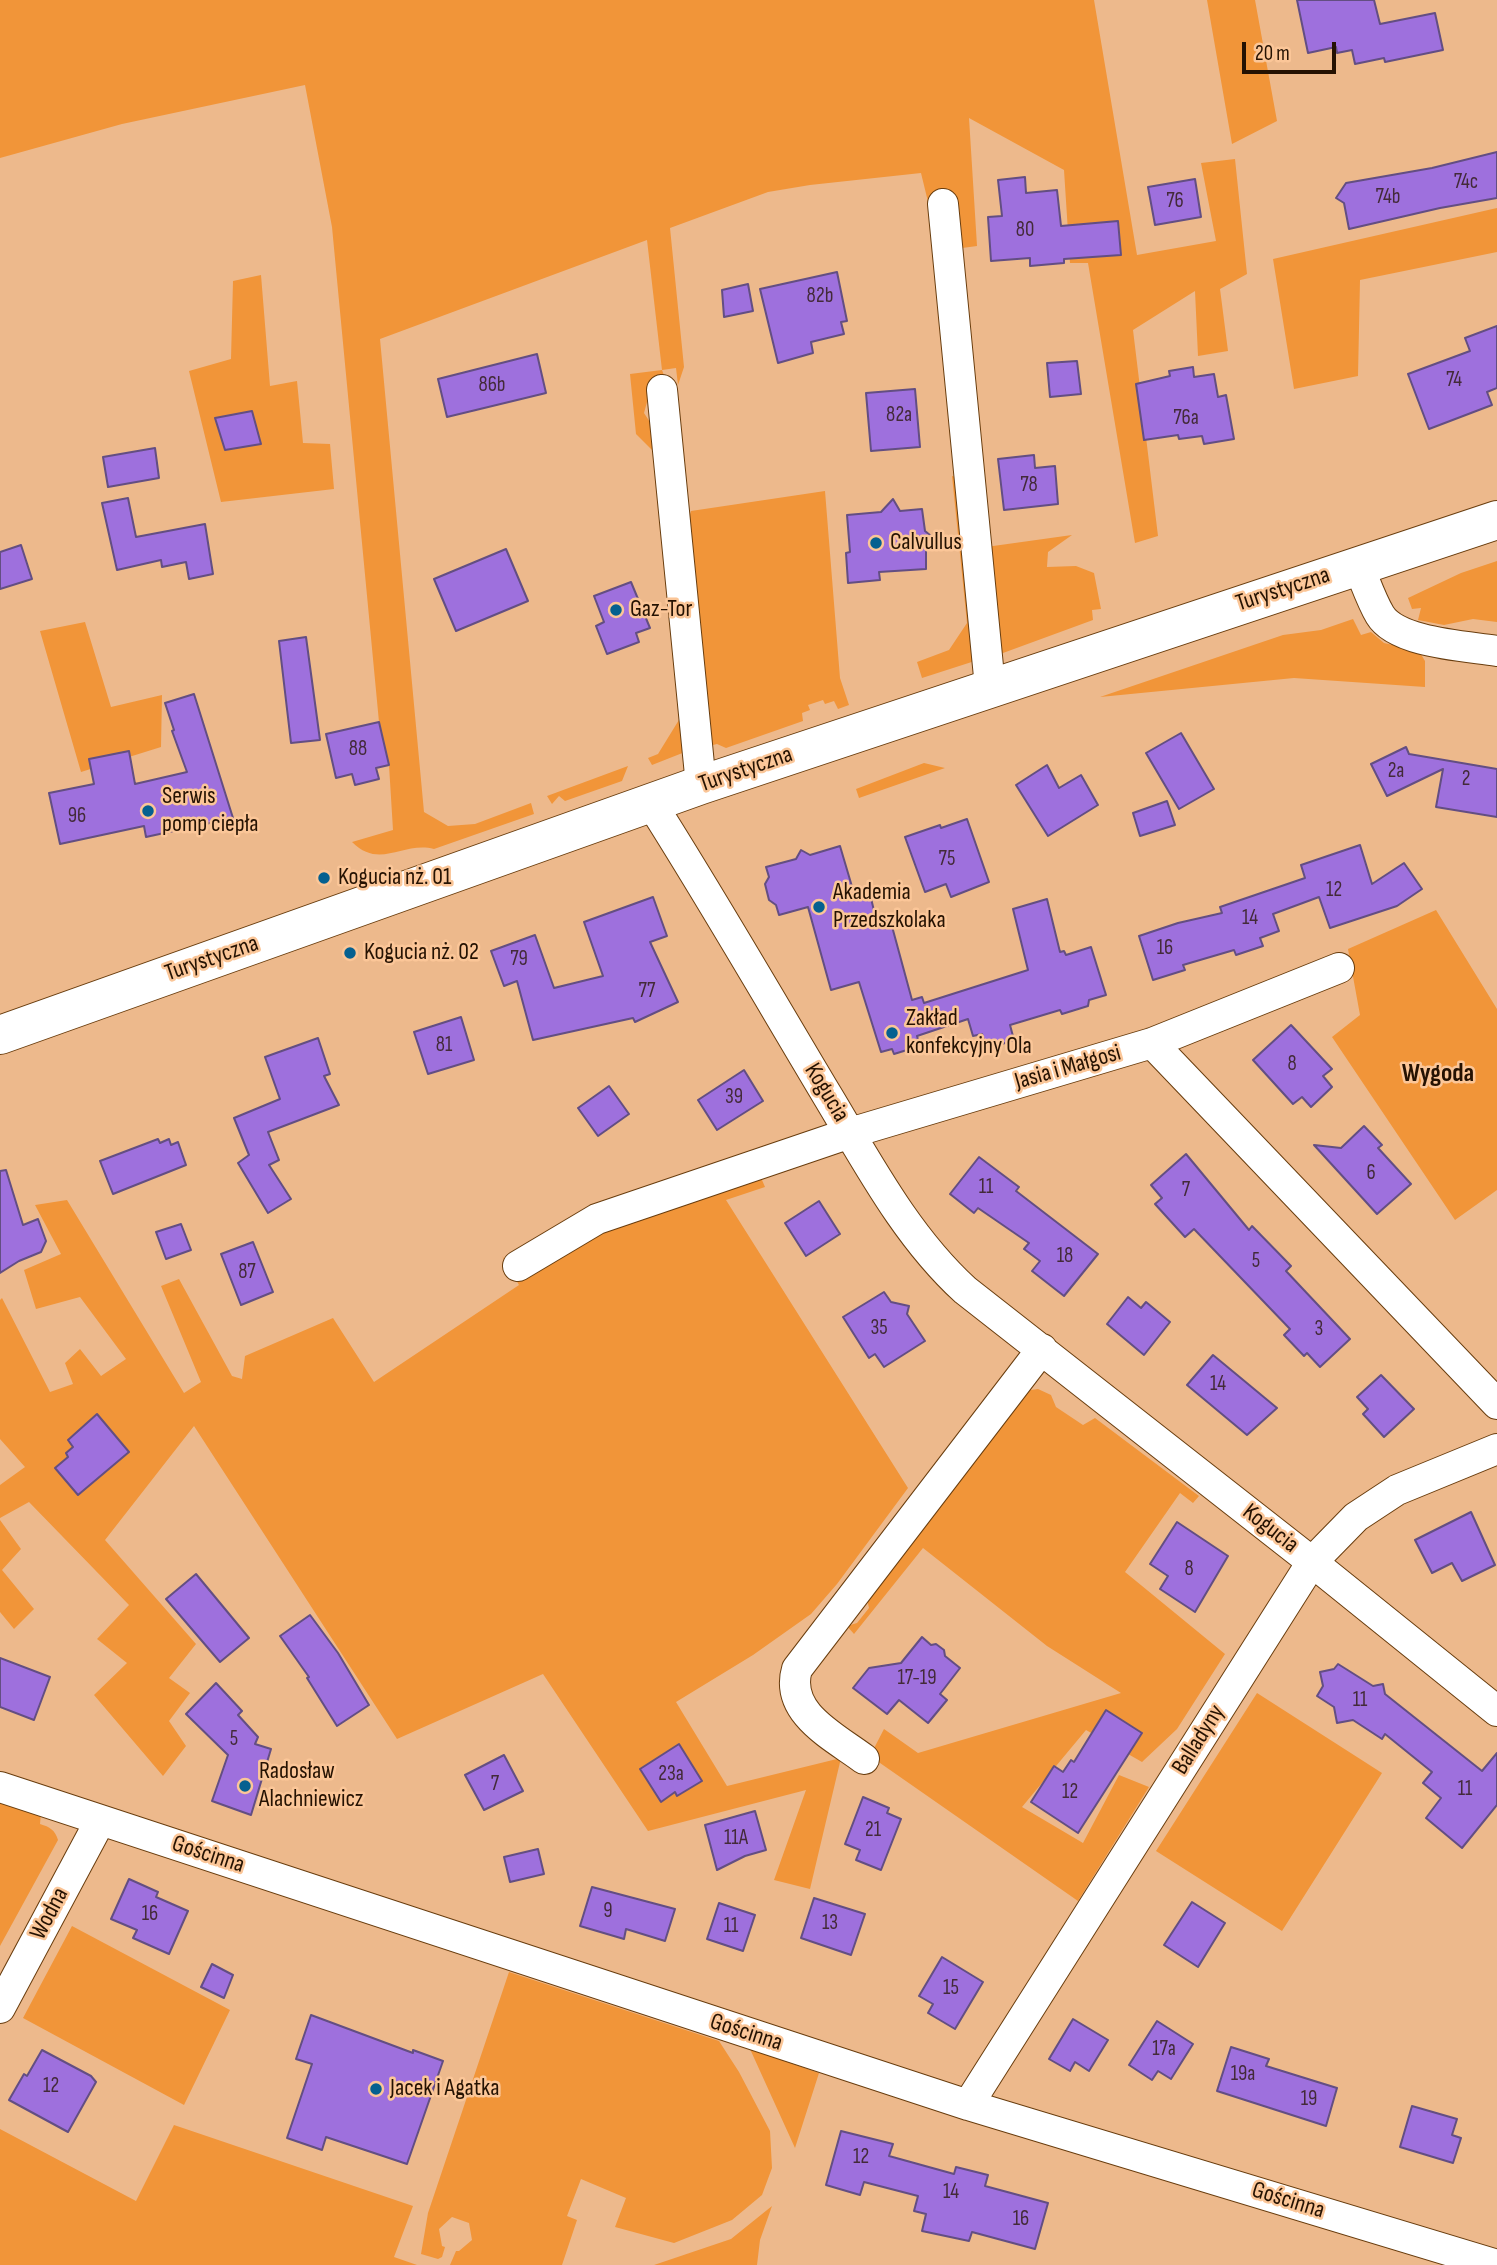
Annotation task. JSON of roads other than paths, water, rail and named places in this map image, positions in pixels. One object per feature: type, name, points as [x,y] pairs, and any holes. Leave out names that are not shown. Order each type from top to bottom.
[{"type":"main road","name":"Turystyczna","points":[[0,1035],[701,785],[1497,520]]},
{"type":"street","points":[[943,204],[990,687]]},
{"type":"street","points":[[662,390],[701,785]]},
{"type":"street","points":[[1359,565],[1381,617],[1397,630],[1413,637],[1497,651]]},
{"type":"street","name":"Kogucia","points":[[652,803],[850,1133],[914,1236],[937,1264],[965,1290],[1497,1711]]},
{"type":"street","points":[[1152,1043],[1339,968]]},
{"type":"street","name":"Jasia i Małgosi","points":[[518,1266],[597,1219],[850,1133],[1152,1043],[1497,1404]]},
{"type":"street","points":[[864,1759],[802,1709],[795,1693],[797,1670],[1042,1349]]},
{"type":"street","name":"Balladyny","points":[[968,2105],[1312,1562],[1356,1517],[1397,1490],[1497,1449]]},
{"type":"street","name":"Gościnna","points":[[0,1787],[968,2105],[1497,2265]]},
{"type":"street","name":"Wodna","points":[[0,2008],[100,1821]]},
{"type":"place","name":"Calvullus","points":[[876,543]]},
{"type":"place","name":"Gaz-Tor","points":[[616,610]]},
{"type":"place","name":"Serwis pomp ciepła","points":[[148,811]]},
{"type":"place","name":"Kogucia nż. 01","points":[[324,878]]},
{"type":"place","name":"Akademia Przedszkolaka","points":[[819,907]]},
{"type":"place","name":"Kogucia nż. 02","points":[[350,953]]},
{"type":"place","name":"Zakład konfekcyjny Ola","points":[[892,1033]]},
{"type":"place","name":"Radosław Alachniewicz","points":[[245,1786]]},
{"type":"place","name":"Jacek i Agatka","points":[[376,2089]]},
{"type":"district","name":"Wygoda","points":[[1438,1074]]}]
